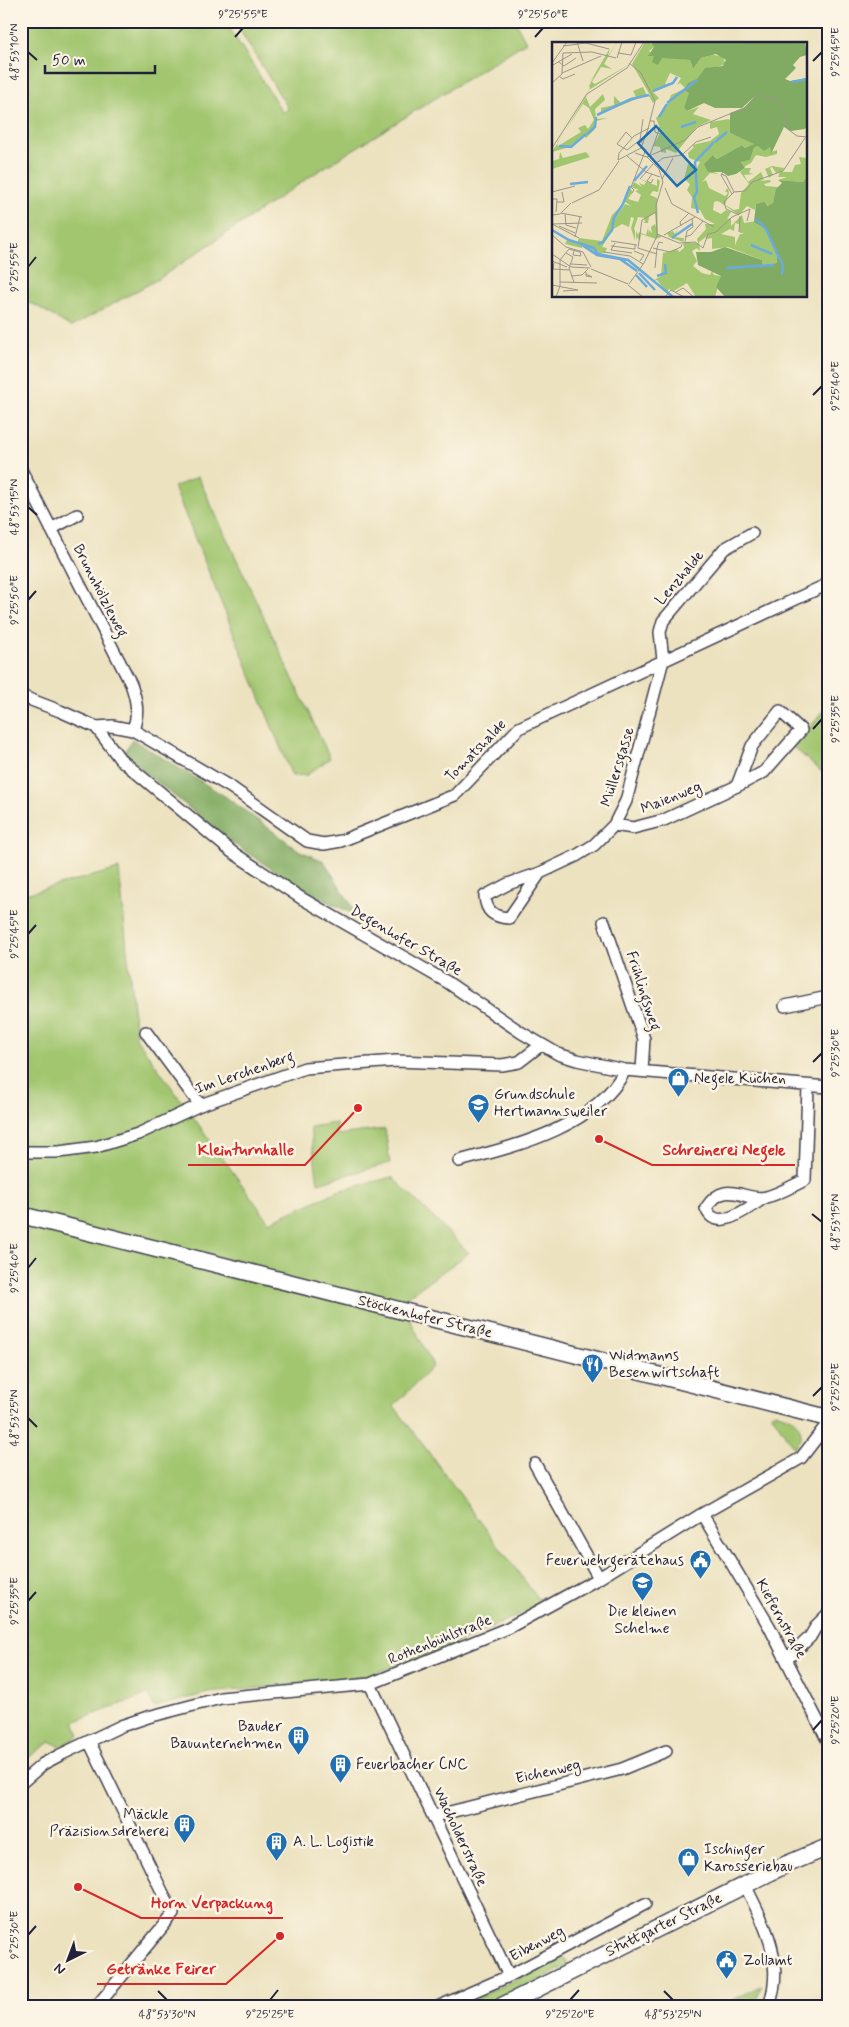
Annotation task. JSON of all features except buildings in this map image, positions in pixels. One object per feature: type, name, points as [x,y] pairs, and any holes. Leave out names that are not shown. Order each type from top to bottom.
[{"type":"main road","name":"Stöckenhofer Straße","points":[[21,1216],[828,1418]]},
{"type":"main road","name":"Stuttgarter Straße","points":[[502,2006],[744,1886],[828,1848]]},
{"type":"street","name":"Brunnhölzleweg","points":[[21,470],[131,684],[137,703],[137,719],[133,730]]},
{"type":"street","points":[[52,529],[77,515]]},
{"type":"street","name":"Lenzhalde","points":[[663,660],[660,632],[663,621],[724,549],[752,532]]},
{"type":"street","name":"Tomatshalde","points":[[96,727],[112,726],[133,730],[232,788],[307,841],[324,844],[341,841],[455,795],[519,728],[828,584]]},
{"type":"street","name":"Müllersgasse","points":[[540,873],[508,918],[490,913],[485,896],[508,884],[540,873],[594,845],[614,825],[626,801],[663,660]]},
{"type":"street","name":"Degenhofer Straße","points":[[21,696],[60,710],[96,727],[120,759],[232,852],[301,898],[448,982],[541,1045],[577,1060],[625,1070],[808,1086],[828,1086]]},
{"type":"street","name":"Maienweg","points":[[614,825],[633,828],[664,820],[737,786],[764,772],[801,730],[780,711],[752,746],[737,786]]},
{"type":"street","name":"Frühlingsweg","points":[[604,922],[644,1039],[642,1071]]},
{"type":"street","points":[[785,1006],[828,997]]},
{"type":"street","points":[[146,1032],[200,1105]]},
{"type":"street","name":"Im Lerchenberg","points":[[21,1152],[59,1152],[96,1147],[138,1134],[200,1105],[304,1068],[396,1061],[502,1065],[519,1062],[541,1045]]},
{"type":"street","points":[[459,1161],[516,1146],[552,1132],[576,1118],[616,1086],[625,1070]]},
{"type":"street","points":[[764,1198],[805,1180],[808,1086]]},
{"type":"street","name":"Rothenbühlstraße","points":[[21,1783],[43,1764],[121,1726],[148,1717],[222,1698],[370,1684],[415,1668],[508,1628],[599,1578],[702,1514],[801,1458],[828,1422]]},
{"type":"street","points":[[535,1464],[599,1578]]},
{"type":"street","name":"Kiefernstraße","points":[[702,1514],[786,1659],[828,1742]]},
{"type":"street","points":[[786,1659],[810,1637],[817,1625],[828,1614]]},
{"type":"street","name":"Wacholderstraße","points":[[370,1684],[509,1976]]},
{"type":"street","points":[[89,1741],[173,1914],[97,2006]]},
{"type":"street","name":"Eichenweg","points":[[434,1816],[622,1769],[666,1751]]},
{"type":"street","points":[[744,1886],[772,1943],[776,1966],[774,1993],[769,2006]]},
{"type":"street","name":"Eibenweg","points":[[440,2006],[509,1976],[645,1904]]},
{"type":"green space","points":[[21,21],[225,21],[283,113],[288,108],[234,21],[515,21],[526,42],[317,172],[160,278],[71,327],[35,305],[21,301]]},
{"type":"green space","points":[[198,477],[330,758],[307,775],[292,776],[174,487]]},
{"type":"green space","points":[[828,706],[828,777],[793,747]]},
{"type":"green space","points":[[132,739],[226,797],[300,851],[324,861],[358,916],[305,891],[237,846],[123,755]]},
{"type":"green space","points":[[119,869],[136,1038],[269,1222],[338,1191],[392,1177],[469,1253],[401,1301],[433,1366],[394,1406],[542,1604],[425,1656],[376,1673],[351,1679],[208,1693],[154,1707],[148,1694],[74,1722],[79,1736],[60,1747],[51,1741],[21,1763],[21,895]]},
{"type":"green space","points":[[336,1123],[337,1135],[385,1129],[390,1163],[318,1183],[310,1127]]},
{"type":"green space","points":[[775,1412],[797,1423],[801,1439],[794,1448],[771,1413]]},
{"type":"green space","points":[[565,1957],[568,1965],[490,2006],[458,2006]]},
{"type":"green space","points":[[762,1985],[754,2006],[722,2006]]},
{"type":"place","name":"Negele Küchen","points":[[678,1098]]},
{"type":"place","name":"Kleinturnhalle","points":[[358,1108]]},
{"type":"place","name":"Grundschule Hertmannsweiler","points":[[478,1123]]},
{"type":"place","name":"Schreinerei Negele","points":[[599,1139]]},
{"type":"place","name":"Widmanns Besenwirtschaft","points":[[593,1384]]},
{"type":"place","name":"Feuerwehrgerätehaus","points":[[700,1580]]},
{"type":"place","name":"Die kleinen Schelme","points":[[642,1602]]},
{"type":"place","name":"Bauder Bauunternehmen","points":[[298,1755]]},
{"type":"place","name":"Feuerbacher CNC","points":[[340,1784]]},
{"type":"place","name":"Mäckle Präzisionsdreherei","points":[[185,1843]]},
{"type":"place","name":"A. L. Logistik","points":[[277,1861]]},
{"type":"place","name":"Ischinger Karosseriebau","points":[[688,1878]]},
{"type":"place","name":"Horn Verpackung","points":[[78,1887]]},
{"type":"place","name":"Getränke Feirer","points":[[280,1936]]},
{"type":"place","name":"Zollamt","points":[[727,1980]]}]
